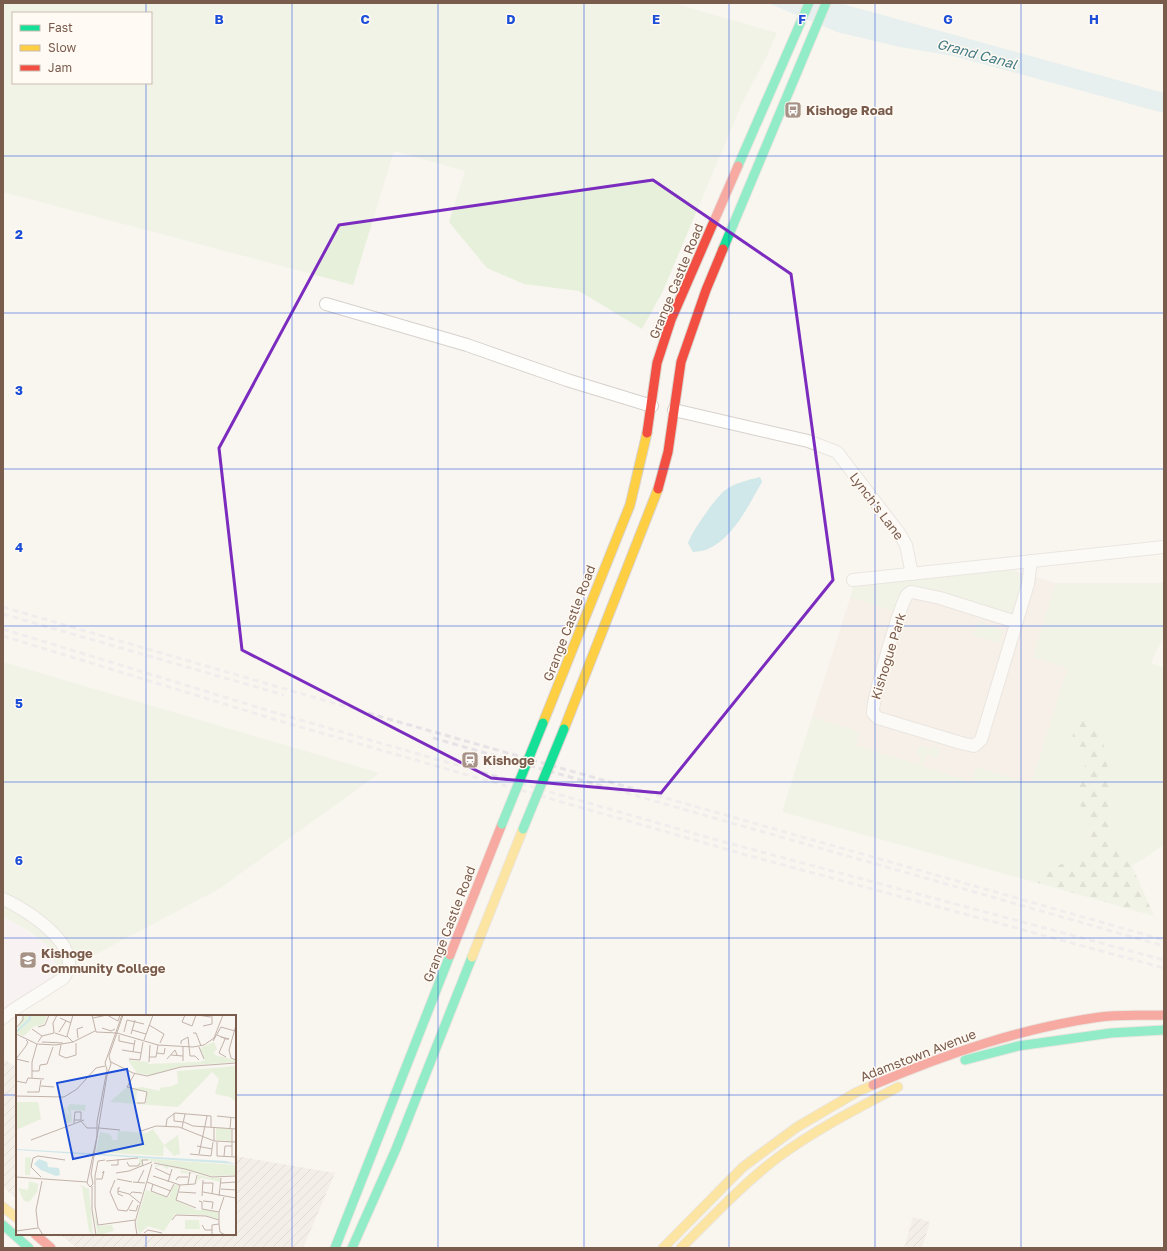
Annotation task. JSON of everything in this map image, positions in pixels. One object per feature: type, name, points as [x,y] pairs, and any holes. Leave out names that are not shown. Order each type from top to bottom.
[{"type":"main road","name":"Grange Castle Road","points":[[335,1248],[502,824],[630,505],[644,451],[652,406],[657,363],[674,313],[809,3]]},
{"type":"main road","points":[[352,1248],[399,1142],[655,499],[668,452],[681,362],[706,290],[826,3]]},
{"type":"main road","name":"Adamstown Avenue","points":[[663,1248],[742,1167],[797,1128],[857,1092],[918,1066],[1009,1035],[1101,1017],[1164,1015]]},
{"type":"main road","name":"Adamstown Avenue","points":[[953,1064],[1018,1046],[1111,1033],[1164,1030]]},
{"type":"main road","name":"Adamstown Avenue","points":[[681,1248],[735,1193],[777,1158],[832,1121],[904,1084]]},
{"type":"main road","points":[[3,1206],[16,1217]]},
{"type":"main road","points":[[3,1225],[29,1248]]},
{"type":"main road","points":[[36,1235],[51,1248]]},
{"type":"street","points":[[326,304],[467,345],[567,380],[652,406]]},
{"type":"street","name":"Lynch's Lane","points":[[674,410],[808,441],[837,452],[899,533],[906,545],[912,574]]},
{"type":"street","points":[[853,580],[1164,547]]},
{"type":"street","name":"Kishogue Park","points":[[1016,622],[940,598],[912,592],[908,595],[900,612],[878,684],[873,713],[878,718],[974,746],[981,740],[1028,584],[1031,561]]},
{"type":"street","points":[[3,1018],[64,977],[68,968],[68,957],[54,933],[33,916],[6,901]]},
{"type":"highlighted area","points":[[653,180],[791,274],[833,580],[661,793],[491,778],[242,650],[219,448],[339,225]]},
{"type":"shaded area","points":[[1013,570],[1056,583],[1033,657],[1068,668],[1031,784],[977,767],[972,782],[856,745],[859,732],[812,717],[854,586]]},
{"type":"shaded area","name":"Kishoge Community College","points":[[4,916],[47,945],[56,966],[51,978],[3,1009]]},
{"type":"shaded area","points":[[3,1059],[16,1066],[16,1198],[3,1187]]},
{"type":"shaded area","points":[[236,1156],[335,1173],[303,1248],[77,1248],[61,1235],[236,1235]]},
{"type":"shaded area","points":[[913,1217],[930,1222],[922,1248],[904,1248]]},
{"type":"green space","points":[[3,3],[673,3],[777,33],[767,56],[741,106],[663,291],[642,329],[579,291],[524,284],[487,268],[449,222],[465,171],[394,151],[353,285],[3,192]]},
{"type":"green space","points":[[1013,570],[1021,578],[1024,585],[1015,609],[1007,614],[915,587],[896,612],[850,597],[854,586]]},
{"type":"green space","points":[[1056,583],[1164,583],[1164,635],[1151,663],[1164,668],[1164,845],[1132,866],[1109,844],[1110,780],[1076,715],[1072,740],[1089,752],[1076,798],[1095,825],[1086,850],[1031,881],[782,812],[812,717],[857,731],[859,734],[856,745],[918,765],[922,756],[917,753],[919,745],[931,749],[932,746],[940,748],[937,758],[926,754],[922,766],[971,782],[976,767],[1031,784],[1068,668],[1033,657]]},
{"type":"green space","points":[[979,621],[1003,631],[1000,643],[973,635]]},
{"type":"green space","points":[[3,662],[380,773],[219,889],[51,978],[56,966],[47,945],[26,929],[3,917]]},
{"type":"green space","points":[[1076,715],[1101,731],[1110,780],[1109,844],[1132,866],[1154,916],[1031,881],[1086,850],[1095,826],[1075,798],[1089,753],[1072,740]]},
{"type":"water","name":"Grand Canal","points":[[768,3],[839,3],[1164,93],[1164,113],[953,56],[900,47],[837,32]]},
{"type":"water","points":[[760,477],[762,482],[746,511],[733,529],[717,544],[706,550],[693,552],[688,543],[704,516],[720,495],[732,486]]},
{"type":"railway","points":[[3,607],[392,720],[1164,940]]},
{"type":"railway","points":[[3,614],[284,695]]},
{"type":"railway","points":[[3,629],[283,715],[717,840],[1164,960]]},
{"type":"railway","points":[[3,636],[283,722],[743,854],[1164,968]]},
{"type":"railway","points":[[433,738],[1164,946]]},
{"type":"traffic: fast","points":[[738,166],[809,3]]},
{"type":"traffic: fast","points":[[723,249],[826,3]]},
{"type":"traffic: fast","points":[[502,824],[543,723]]},
{"type":"traffic: fast","points":[[523,829],[564,729]]},
{"type":"traffic: fast","points":[[335,1248],[450,955]]},
{"type":"traffic: fast","points":[[352,1248],[396,1149],[472,957]]},
{"type":"traffic: fast","points":[[965,1060],[1018,1046],[1111,1033],[1164,1030]]},
{"type":"traffic: fast","points":[[3,1225],[29,1248]]},
{"type":"traffic: slow","points":[[543,723],[630,505],[647,433]]},
{"type":"traffic: slow","points":[[564,729],[658,489]]},
{"type":"traffic: slow","points":[[472,957],[523,829]]},
{"type":"traffic: slow","points":[[663,1248],[743,1167],[797,1127],[857,1092],[873,1085]]},
{"type":"traffic: slow","points":[[681,1248],[739,1190],[777,1158],[821,1129],[898,1087]]},
{"type":"traffic: slow","points":[[3,1207],[16,1217]]},
{"type":"traffic: jam","points":[[647,433],[657,363],[671,320],[738,166]]},
{"type":"traffic: jam","points":[[658,489],[668,452],[681,362],[706,290],[723,249]]},
{"type":"traffic: jam","points":[[450,955],[502,824]]},
{"type":"traffic: jam","points":[[873,1085],[956,1053],[1041,1028],[1108,1016],[1164,1015]]},
{"type":"traffic: jam","points":[[36,1235],[51,1248]]},
{"type":"place","name":"Kishoge Road","points":[[793,110]]},
{"type":"place","name":"Kishoge","points":[[470,760]]},
{"type":"place","name":"Kishoge Community College","points":[[28,960]]}]
